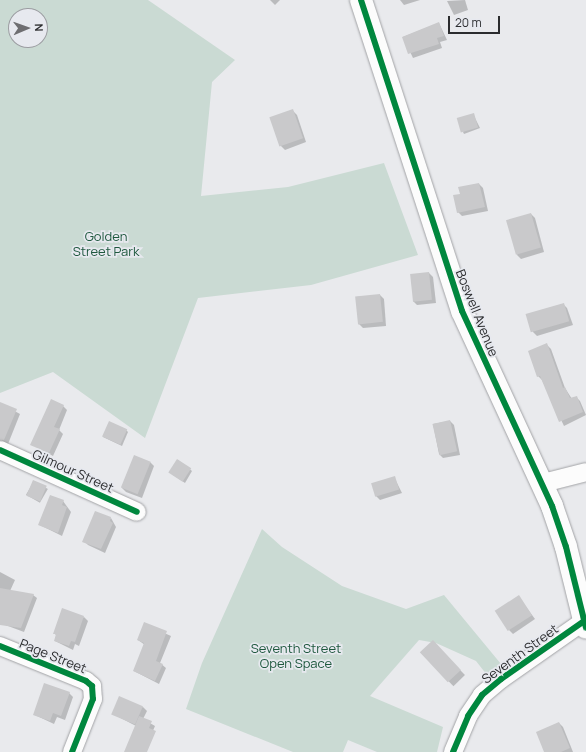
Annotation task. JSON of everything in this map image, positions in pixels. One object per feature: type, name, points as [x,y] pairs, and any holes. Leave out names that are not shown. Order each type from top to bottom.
[{"type":"street","name":"Boswell Avenue","points":[[361,0],[462,311],[543,483],[564,541],[585,625]]},
{"type":"street","name":"Gilmour Street","points":[[0,450],[137,512]]},
{"type":"street","points":[[543,483],[586,472]]},
{"type":"street","name":"Seventh Street","points":[[453,752],[468,716],[482,695],[501,679],[585,625]]},
{"type":"street","name":"Page Street","points":[[0,646],[86,681],[94,690],[93,699],[72,752]]},
{"type":"green space","name":"Golden Street Park","points":[[0,0],[148,0],[235,60],[212,82],[201,196],[288,187],[384,163],[418,255],[311,285],[198,298],[145,438],[53,372],[0,393]]},
{"type":"green space","name":"Seventh Street Open Space","points":[[262,529],[282,547],[342,586],[406,609],[444,595],[501,664],[487,675],[476,661],[436,643],[419,640],[370,696],[443,727],[437,752],[377,752],[348,740],[343,752],[293,752],[186,709],[202,663]]},
{"type":"building","points":[[439,22],[444,36],[437,38],[439,44],[408,54],[402,37]]},
{"type":"building","points":[[293,109],[303,138],[279,146],[269,117]]},
{"type":"building","points":[[474,113],[478,127],[461,132],[457,118]]},
{"type":"building","points":[[479,183],[485,207],[457,213],[453,195],[460,194],[458,187]]},
{"type":"building","points":[[531,213],[541,248],[516,255],[506,220]]},
{"type":"building","points":[[429,272],[432,300],[413,302],[410,274]]},
{"type":"building","points":[[380,294],[383,322],[358,324],[355,297]]},
{"type":"building","points":[[564,303],[569,321],[531,332],[526,314]]},
{"type":"building","points":[[547,343],[563,388],[565,387],[570,398],[577,396],[583,412],[559,422],[540,376],[537,377],[528,351]]},
{"type":"building","points":[[51,399],[64,405],[54,427],[60,429],[49,453],[30,445]]},
{"type":"building","points":[[0,402],[17,409],[4,440],[0,440]]},
{"type":"building","points":[[450,420],[457,451],[440,455],[432,424]]},
{"type":"building","points":[[109,421],[127,429],[120,445],[102,437]]},
{"type":"building","points":[[134,455],[151,462],[138,494],[121,487]]},
{"type":"building","points":[[177,459],[191,468],[183,482],[168,472]]},
{"type":"building","points":[[395,476],[399,489],[375,497],[371,483]]},
{"type":"building","points":[[33,480],[47,486],[40,502],[26,496]]},
{"type":"building","points":[[50,495],[64,500],[62,505],[67,507],[58,533],[38,525]]},
{"type":"building","points":[[95,511],[111,517],[110,521],[113,523],[101,549],[82,542]]},
{"type":"building","points":[[0,588],[34,594],[21,628],[0,625]]},
{"type":"building","points":[[519,595],[532,615],[508,631],[495,611]]},
{"type":"building","points":[[62,608],[84,616],[75,642],[71,641],[69,646],[54,641],[56,634],[53,634]]},
{"type":"building","points":[[144,622],[167,631],[156,661],[163,664],[155,681],[133,671],[144,643],[137,640]]},
{"type":"building","points":[[433,640],[461,670],[448,682],[420,652]]},
{"type":"building","points":[[44,683],[70,692],[61,716],[53,713],[50,721],[33,715]]},
{"type":"building","points":[[119,696],[143,706],[135,725],[111,714]]},
{"type":"building","points":[[139,716],[152,721],[149,728],[156,731],[147,752],[124,752]]},
{"type":"building","points":[[559,722],[570,748],[561,752],[544,752],[536,732]]},
{"type":"cycle path","points":[[361,0],[462,311],[552,506],[566,547],[586,628]]},
{"type":"cycle path","points":[[0,450],[137,512]]},
{"type":"cycle path","points":[[453,752],[468,716],[482,695],[501,679],[584,621]]},
{"type":"cycle path","points":[[0,646],[86,681],[92,686],[93,699],[72,752]]}]
